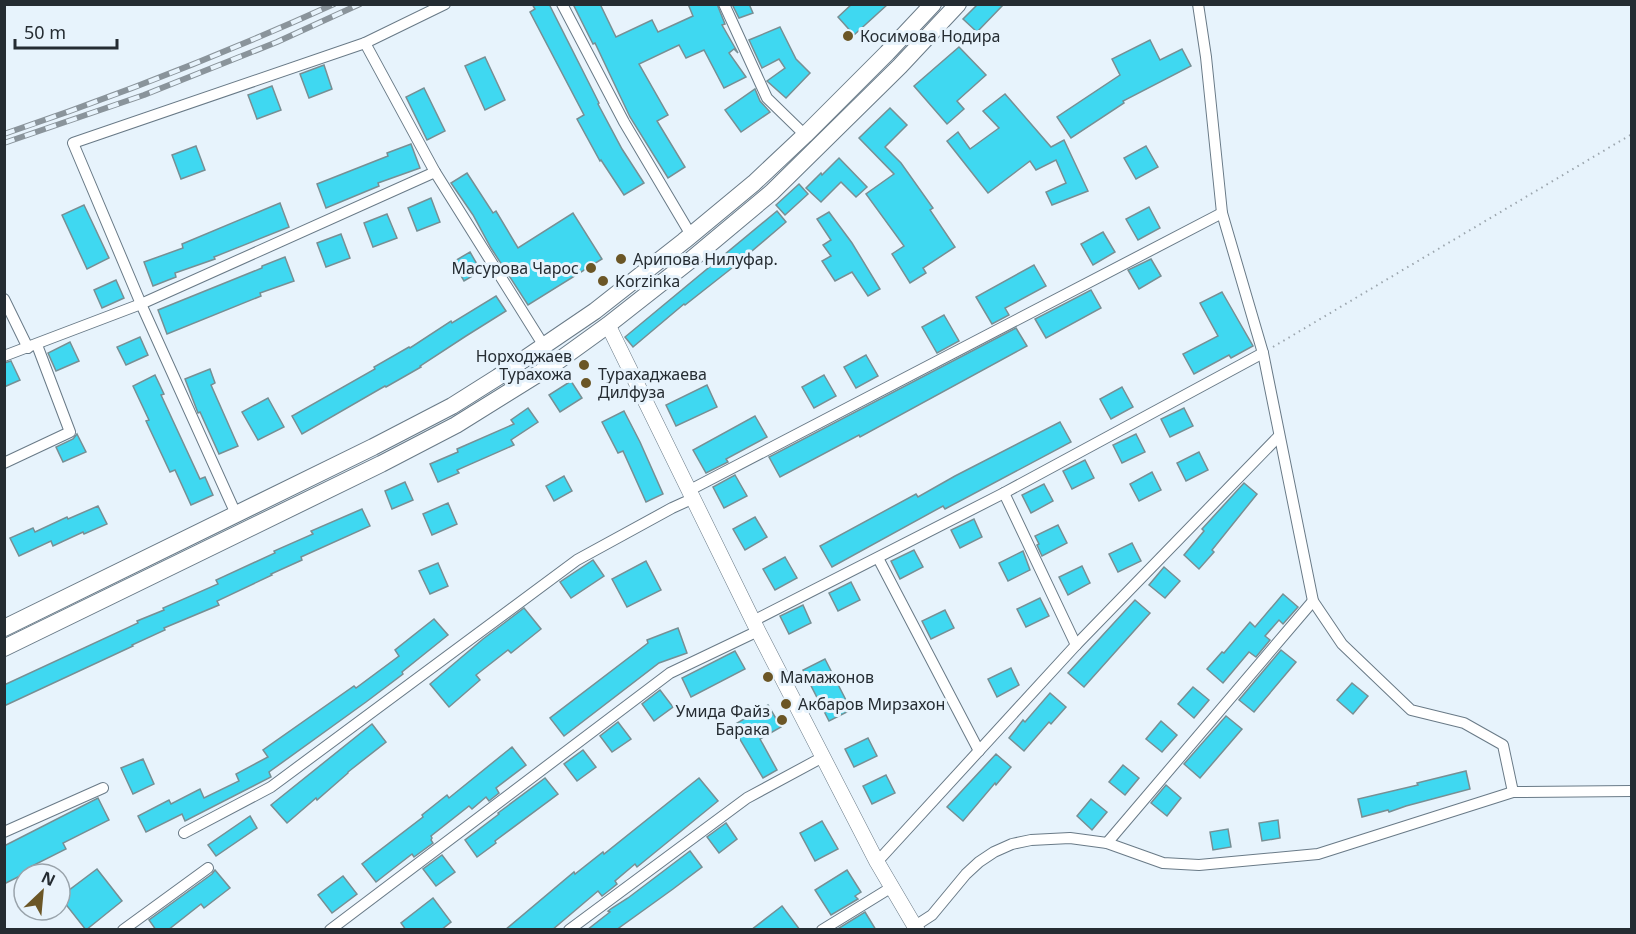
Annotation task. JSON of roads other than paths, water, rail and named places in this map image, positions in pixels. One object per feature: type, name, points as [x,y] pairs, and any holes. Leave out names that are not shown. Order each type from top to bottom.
[{"type":"main road","points":[[4,628],[373,447],[452,406],[498,377],[595,311],[754,183],[887,53],[933,4]]},
{"type":"main road","points":[[4,648],[381,464],[456,425],[534,377],[608,325],[772,192],[900,66],[958,4]]},
{"type":"main road","points":[[887,53],[900,66]]},
{"type":"street","points":[[236,514],[141,304],[72,143],[365,43],[446,4]]},
{"type":"street","points":[[562,4],[624,122],[691,235]]},
{"type":"street","points":[[724,4],[767,98],[805,135]]},
{"type":"street","points":[[1198,4],[1206,57],[1222,213],[1263,353],[1313,601],[1342,644],[1411,710],[1464,723],[1503,745],[1513,792]]},
{"type":"street","points":[[365,43],[435,172],[544,346]]},
{"type":"street","points":[[4,356],[141,304],[435,172]]},
{"type":"street","points":[[184,833],[271,787],[578,560],[672,508],[692,494],[1222,213]]},
{"type":"street","points":[[4,299],[33,346],[70,432],[4,463]]},
{"type":"street","points":[[608,325],[755,626],[877,862],[916,928],[932,915],[979,862],[1012,844],[1031,840],[1060,838],[1107,843],[1163,863],[1199,865],[1318,854],[1513,792],[1632,790]]},
{"type":"street","points":[[330,930],[670,673],[878,558],[1004,493],[1263,353]]},
{"type":"street","points":[[877,862],[1076,645],[1279,436]]},
{"type":"street","points":[[1004,493],[1076,645]]},
{"type":"street","points":[[878,558],[979,751]]},
{"type":"street","points":[[1107,843],[1313,601]]},
{"type":"street","points":[[569,930],[747,798],[823,757]]},
{"type":"street","points":[[4,832],[103,788]]},
{"type":"street","points":[[123,930],[208,868]]},
{"type":"street","points":[[822,930],[892,886]]},
{"type":"railway","points":[[4,134],[170,73],[334,4]]},
{"type":"railway","points":[[4,143],[144,95],[277,42],[360,4]]},
{"type":"place","name":"Косимова Нодира","points":[[848,36]]},
{"type":"place","name":"Арипова Нилуфар.","points":[[621,259]]},
{"type":"place","name":"Масурова Чарос","points":[[591,268]]},
{"type":"place","name":"Korzinka","points":[[603,281]]},
{"type":"place","name":"Норходжаев Турахожа","points":[[584,365]]},
{"type":"place","name":"Турахаджаева Дилфуза","points":[[586,383]]},
{"type":"place","name":"Мамажонов","points":[[768,677]]},
{"type":"place","name":"Акбаров Мирзахон","points":[[786,704]]},
{"type":"place","name":"Умида Файз Барака","points":[[782,720]]}]
